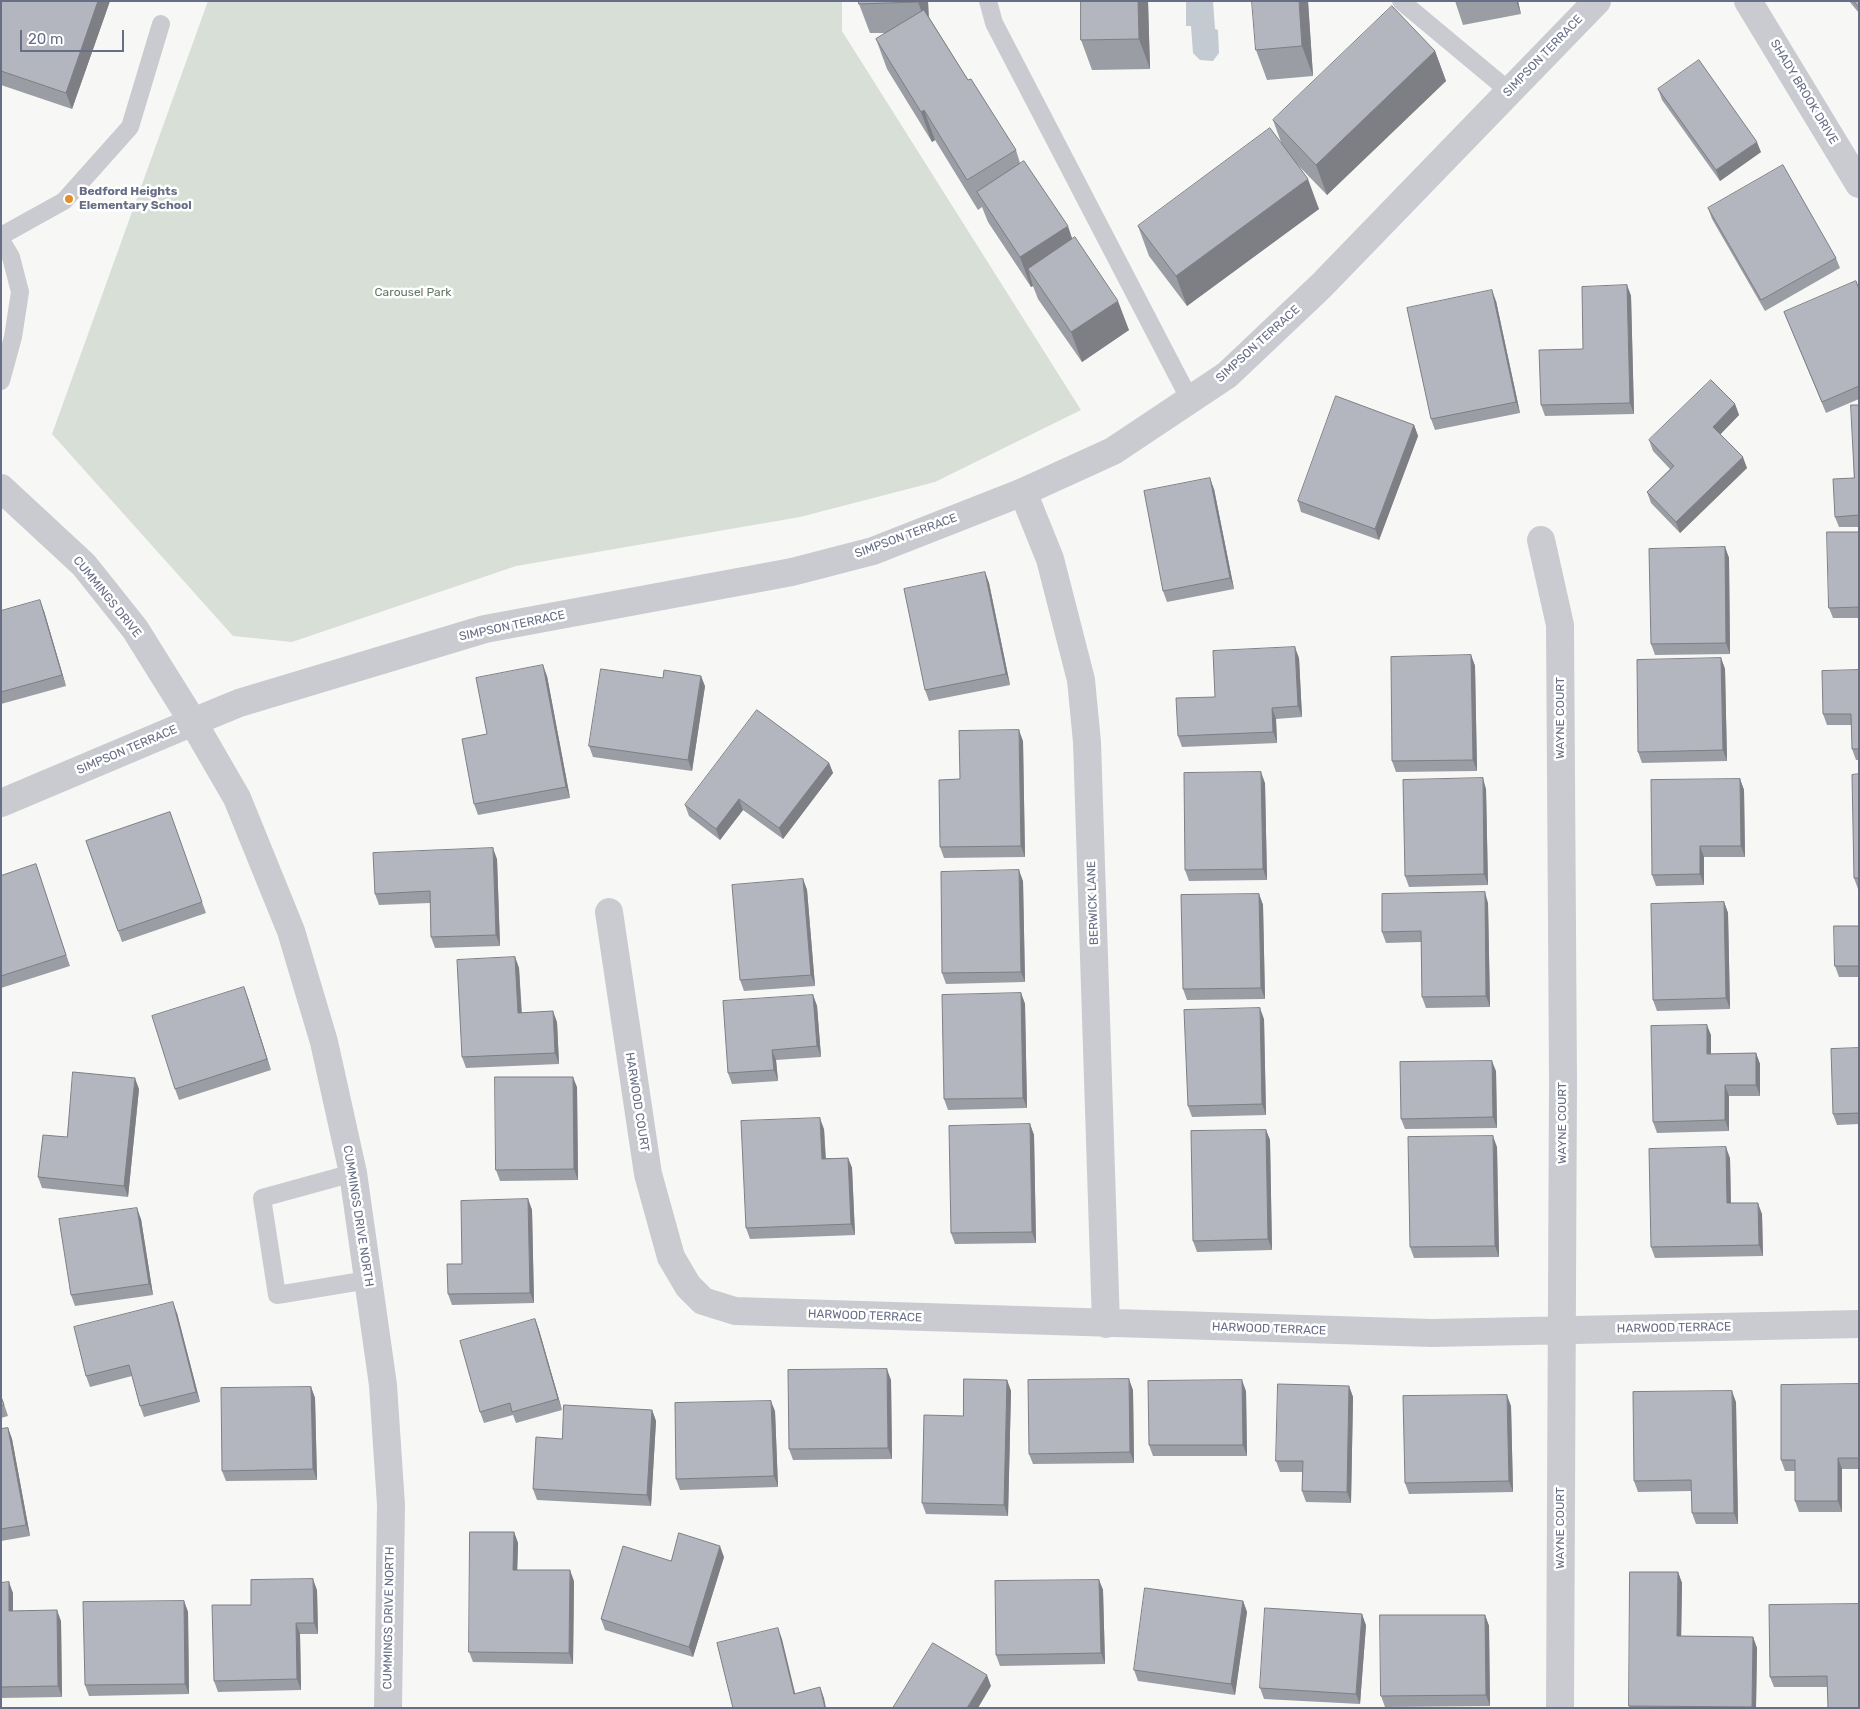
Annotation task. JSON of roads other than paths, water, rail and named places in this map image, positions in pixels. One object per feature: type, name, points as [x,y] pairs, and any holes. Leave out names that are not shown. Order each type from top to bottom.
[{"type":"street","name":"SIMPSON TERRACE","points":[[1,803],[239,703],[485,629],[792,572],[873,551],[1023,492],[1114,451],[1227,375],[1321,286],[1597,1]]},
{"type":"street","name":"SHADY BROOK DRIVE","points":[[1748,1],[1857,177]]},
{"type":"street","name":"CUMMINGS DRIVE","points":[[1,488],[84,565],[135,628],[193,722]]},
{"type":"street","name":"BERWICK LANE","points":[[1023,492],[1050,559],[1080,680],[1088,742],[1106,1324]]},
{"type":"street","name":"WAYNE COURT","points":[[1541,540],[1560,625],[1564,1081],[1560,1708]]},
{"type":"street","name":"CUMMINGS DRIVE NORTH","points":[[193,722],[237,798],[291,931],[324,1042],[353,1172],[383,1385],[391,1505],[388,1708]]},
{"type":"street","name":"HARWOOD COURT","points":[[609,912],[648,1174],[670,1257],[688,1286]]},
{"type":"street","name":"HARWOOD TERRACE","points":[[688,1286],[703,1301],[735,1312],[1432,1333],[1859,1324]]},
{"type":"lane","points":[[988,1],[994,23],[1190,400]]},
{"type":"lane","points":[[1401,1],[1509,91]]},
{"type":"lane","points":[[1,236],[64,200],[130,127],[162,24]]},
{"type":"lane","points":[[1,240],[11,257],[20,292],[14,337],[1,381]]},
{"type":"lane","points":[[353,1172],[262,1198],[277,1295],[368,1280]]},
{"type":"place","name":"Bedford Heights Elementary School","points":[[69,199]]},
{"type":"park label","name":"Carousel Park","points":[[413,293]]}]
